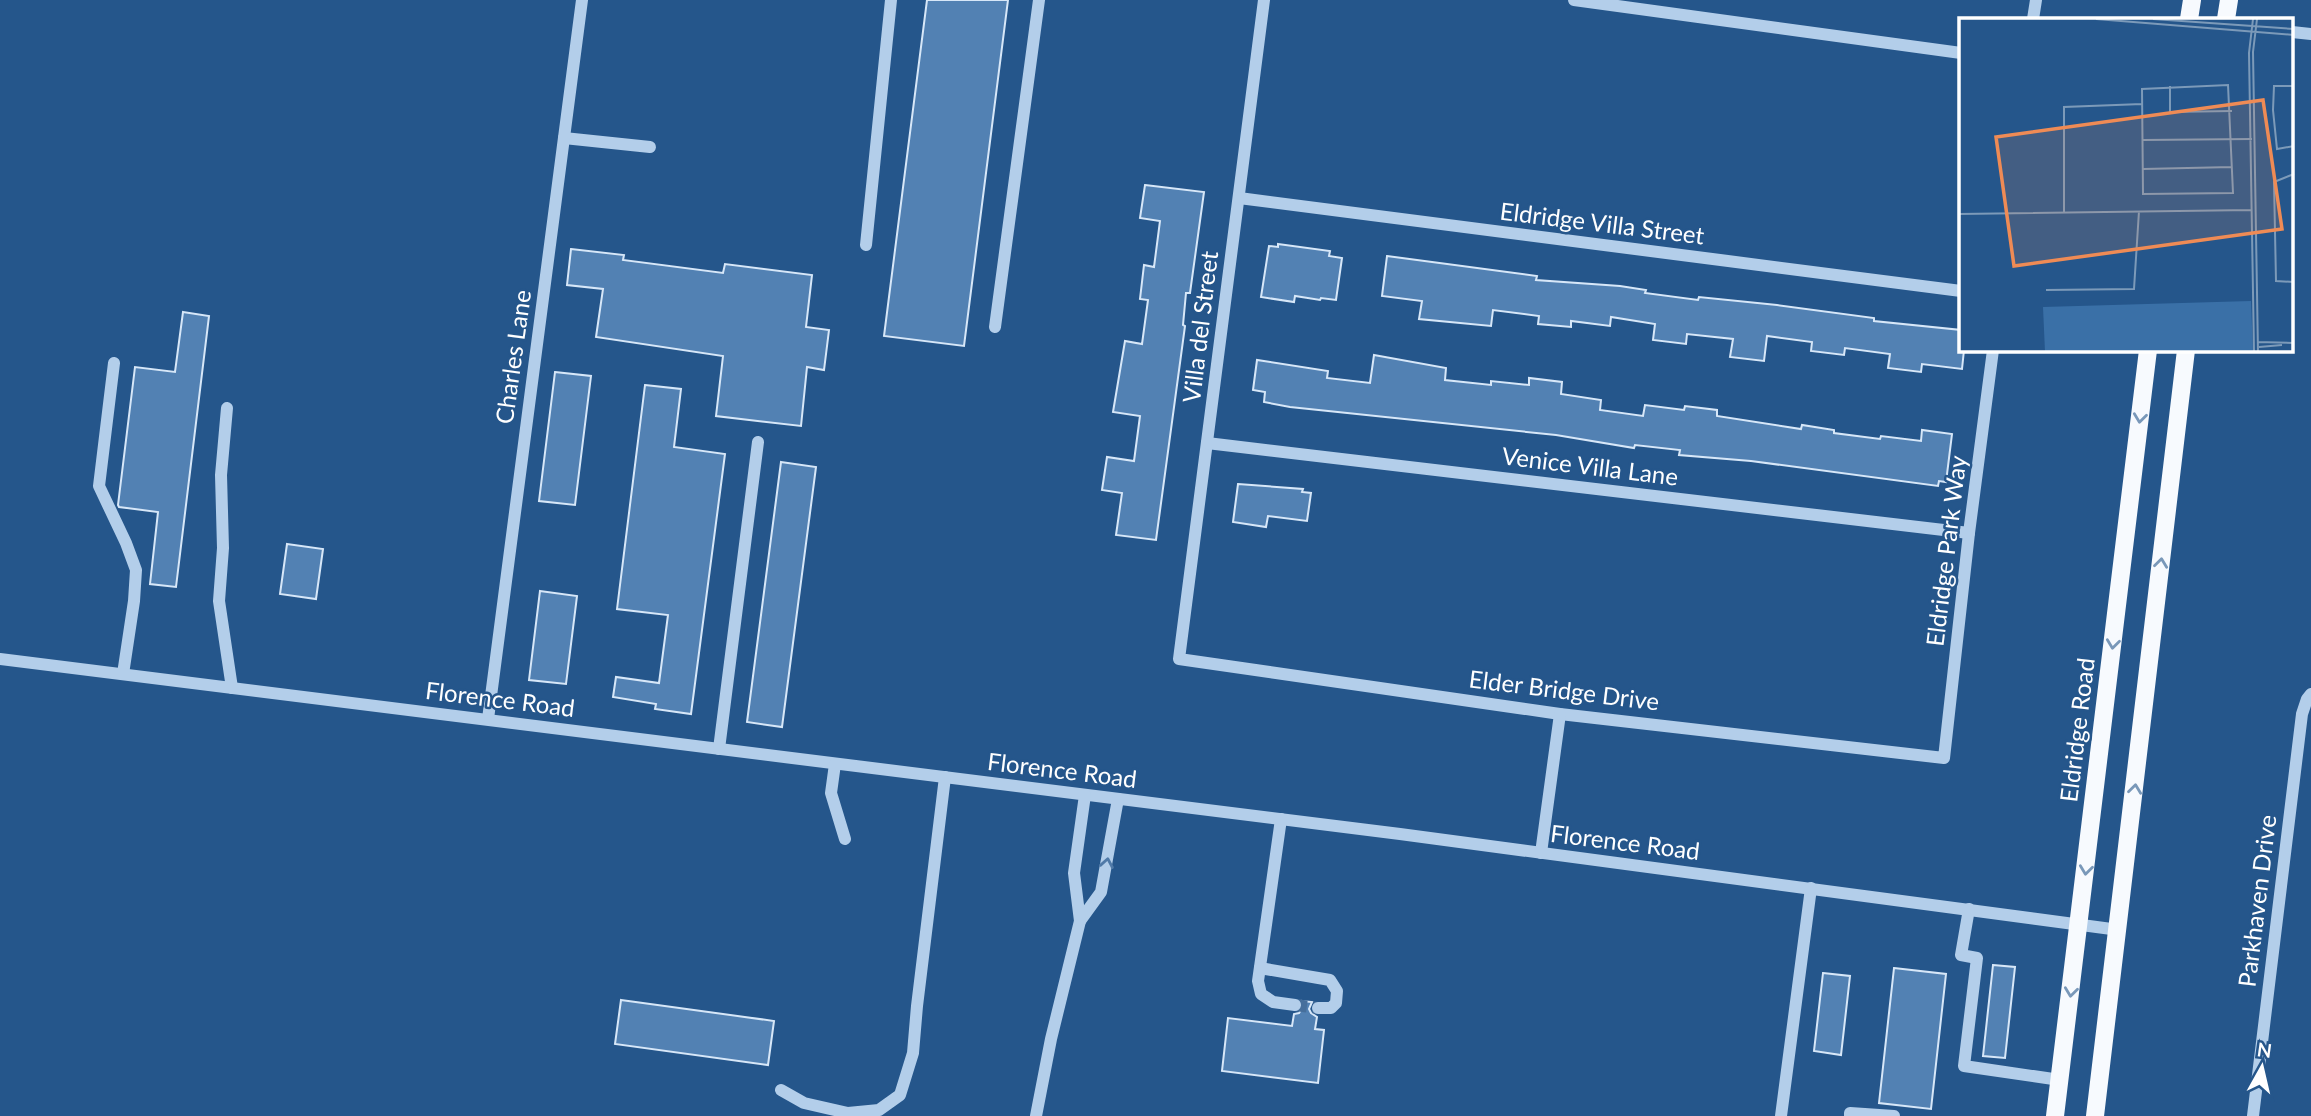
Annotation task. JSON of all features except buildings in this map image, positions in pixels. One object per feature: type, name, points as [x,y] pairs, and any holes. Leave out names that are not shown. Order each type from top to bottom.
[{"type":"main road","points":[[2226,18],[2229,0]]},
{"type":"main road","name":"Eldridge Road","points":[[2055,1116],[2148,352]]},
{"type":"main road","points":[[2095,1116],[2186,352]]},
{"type":"street","name":"Charles Lane","points":[[488,719],[582,0]]},
{"type":"street","points":[[866,245],[891,0]]},
{"type":"street","points":[[995,327],[1039,0]]},
{"type":"street","name":"Villa del Street","points":[[1179,659],[1264,0]]},
{"type":"street","points":[[1574,0],[1959,53]]},
{"type":"street","points":[[2034,18],[2036,0]]},
{"type":"street","points":[[564,138],[650,147]]},
{"type":"street","name":"Eldridge Villa Street","points":[[1238,198],[1959,291]]},
{"type":"street","name":"Eldridge Park Way","points":[[1944,758],[1993,352]]},
{"type":"street","points":[[114,363],[99,486],[136,570],[134,601],[122,674]]},
{"type":"street","points":[[227,408],[221,475],[223,548],[219,601],[232,688]]},
{"type":"street","points":[[719,748],[758,442]]},
{"type":"street","name":"Venice Villa Lane","points":[[1207,443],[1969,533]]},
{"type":"street","name":"Florence Road","points":[[0,659],[1281,819],[2119,930]]},
{"type":"street","name":"Elder Bridge Drive","points":[[1179,659],[1560,713],[1944,758]]},
{"type":"street","name":"Parkhaven Drive","points":[[2253,1116],[2302,714],[2311,694]]},
{"type":"street","points":[[1541,853],[1560,713]]},
{"type":"street","points":[[835,764],[831,793],[845,839]]},
{"type":"street","points":[[781,1090],[804,1104],[848,1113],[879,1110],[900,1096],[913,1054],[945,777]]},
{"type":"street","points":[[1036,1116],[1080,921],[1074,873],[1086,795]]},
{"type":"street","points":[[1080,921],[1101,892],[1118,799]]},
{"type":"street","points":[[1281,819],[1258,981],[1261,994],[1273,1002],[1295,1005]]},
{"type":"street","points":[[1781,1116],[1811,888]]},
{"type":"street","points":[[1969,909],[1961,955],[1977,958],[1964,1066],[2060,1080]]},
{"type":"street","points":[[1260,968],[1330,980],[1338,991],[1336,1003],[1331,1008],[1318,1008]]},
{"type":"street","points":[[1850,1116],[1850,1113],[1894,1116]]},
{"type":"tunnel","points":[[1295,1005],[1318,1008]]}]
